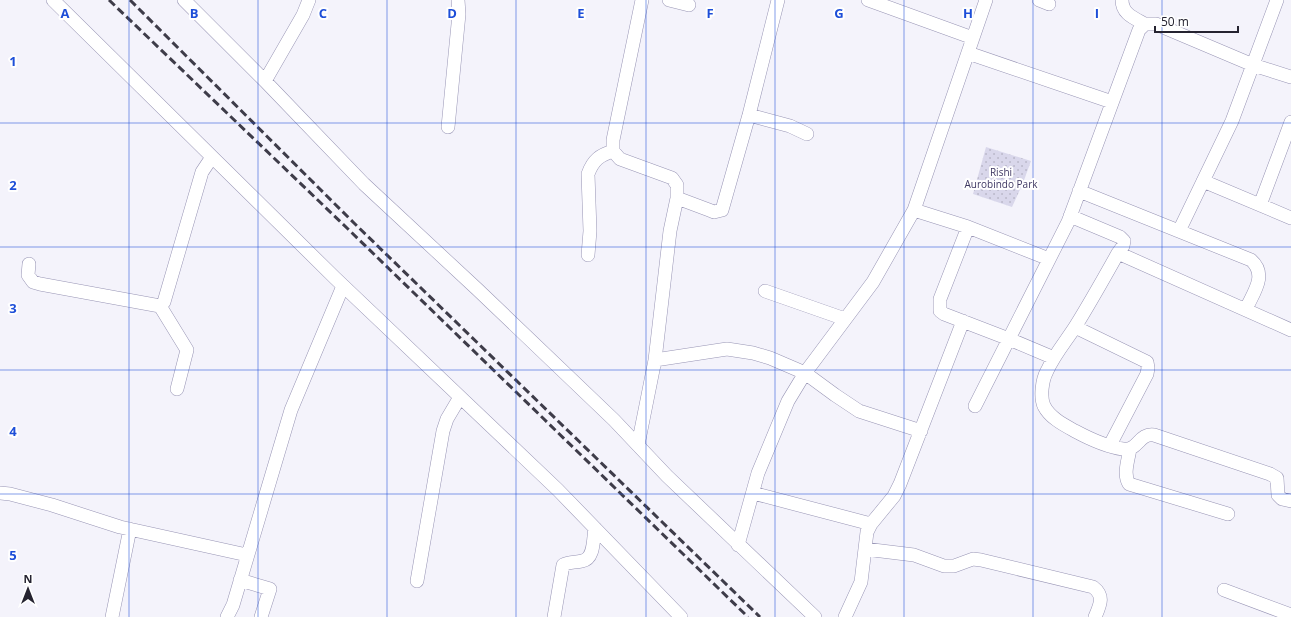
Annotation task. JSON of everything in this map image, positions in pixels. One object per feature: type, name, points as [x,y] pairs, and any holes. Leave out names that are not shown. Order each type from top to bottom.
[{"type":"street","points":[[53,0],[343,286],[558,490],[681,617]]},
{"type":"street","points":[[184,0],[265,81],[364,184],[494,305],[614,420],[667,476],[815,617]]},
{"type":"street","points":[[265,81],[303,15],[309,0]]},
{"type":"street","points":[[448,127],[459,14],[458,0]]},
{"type":"street","points":[[638,445],[655,360],[670,231],[677,198],[677,185],[672,178],[620,158],[613,151],[612,140],[642,0]]},
{"type":"street","points":[[669,0],[689,5]]},
{"type":"street","points":[[677,198],[714,212],[722,210],[749,115],[778,0]]},
{"type":"street","points":[[868,0],[973,38]]},
{"type":"street","points":[[738,545],[758,473],[788,401],[805,373],[873,282],[914,210],[986,0]]},
{"type":"street","points":[[1122,0],[1122,8],[1125,12],[1145,24],[1156,24],[1253,65],[1291,77]]},
{"type":"street","points":[[1179,231],[1232,121],[1277,0]]},
{"type":"street","points":[[975,406],[1070,216],[1139,30],[1145,24]]},
{"type":"street","points":[[968,53],[1112,102]]},
{"type":"street","points":[[749,115],[790,126],[807,134]]},
{"type":"street","points":[[1260,205],[1291,122]]},
{"type":"street","points":[[588,255],[590,231],[588,174],[596,159],[603,154],[613,151]]},
{"type":"street","points":[[160,306],[164,302],[202,172],[212,157]]},
{"type":"street","points":[[1203,181],[1291,218]]},
{"type":"street","points":[[1079,191],[1251,260],[1257,266],[1259,281],[1246,309]]},
{"type":"street","points":[[914,210],[968,227],[1049,259]]},
{"type":"street","points":[[1070,216],[1120,237],[1124,241],[1123,246],[1075,327],[1046,371],[1042,391],[1044,406],[1055,418],[1086,437],[1130,450]]},
{"type":"street","points":[[968,227],[940,299],[940,311],[963,322],[1054,358]]},
{"type":"street","points":[[1118,254],[1291,330]]},
{"type":"street","points":[[29,264],[28,275],[33,282],[160,306],[187,350],[177,389]]},
{"type":"street","points":[[227,617],[233,605],[291,410],[343,286]]},
{"type":"street","points":[[765,291],[845,319]]},
{"type":"street","points":[[845,617],[861,582],[865,549],[871,524],[894,496],[900,484],[963,322]]},
{"type":"street","points":[[1075,327],[1147,362],[1148,368],[1146,374],[1110,445]]},
{"type":"street","points":[[655,360],[726,349],[754,353],[805,373],[859,411],[921,431]]},
{"type":"street","points":[[417,581],[443,431],[447,419],[460,397]]},
{"type":"street","points":[[1228,514],[1128,484],[1126,474],[1130,450],[1148,434],[1154,435],[1270,474],[1277,478],[1278,494],[1282,499],[1291,501]]},
{"type":"street","points":[[0,492],[45,503],[130,529],[247,556]]},
{"type":"street","points":[[753,492],[871,524]]},
{"type":"street","points":[[554,617],[563,565],[568,562],[588,559],[592,554],[595,528]]},
{"type":"street","points":[[112,617],[130,529]]},
{"type":"street","points":[[865,549],[914,555],[944,566],[954,566],[973,559],[981,560],[1094,586],[1099,592],[1101,600],[1095,617]]},
{"type":"street","points":[[240,580],[270,589],[261,617]]},
{"type":"street","points":[[1224,590],[1291,615]]},
{"type":"green space","name":"Rishi Aurobindo Park","points":[[986,147],[1031,161],[1012,207],[973,194]]},
{"type":"railway","points":[[109,0],[348,229],[748,617]]},
{"type":"railway","points":[[130,0],[354,223],[760,617]]}]
